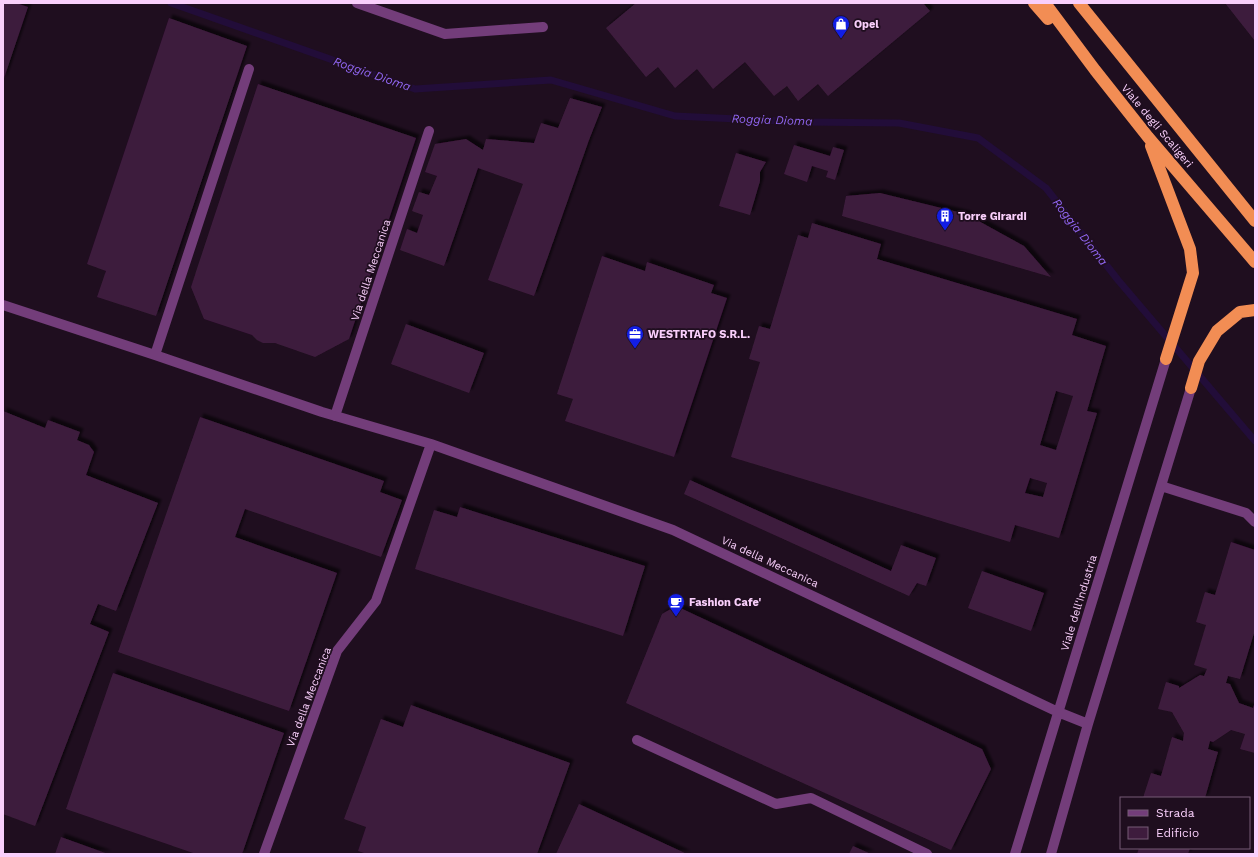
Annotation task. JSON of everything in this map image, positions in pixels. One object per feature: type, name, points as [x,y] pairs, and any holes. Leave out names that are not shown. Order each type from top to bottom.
[{"type":"highway","points":[[1034,3],[1095,70]]},
{"type":"highway","name":"Viale degli Scaligeri","points":[[1045,3],[1148,137],[1255,262]]},
{"type":"highway","name":"Viale degli Scaligeri","points":[[1079,3],[1255,221]]},
{"type":"highway","points":[[1090,3],[1117,51]]},
{"type":"highway","points":[[1148,137],[1190,249],[1193,273],[1166,359]]},
{"type":"highway","points":[[1191,388],[1199,361],[1217,331],[1240,312],[1255,310]]},
{"type":"street","points":[[357,3],[445,34],[543,27]]},
{"type":"street","points":[[155,354],[249,69]]},
{"type":"street","name":"Via della Meccanica","points":[[335,416],[429,131]]},
{"type":"street","name":"Via della Meccanica","points":[[3,305],[155,354],[335,416],[431,444],[673,530],[1058,712],[1088,724]]},
{"type":"street","name":"Viale dell'Industria","points":[[1015,854],[1166,359]]},
{"type":"street","points":[[1051,854],[1088,724],[1191,388]]},
{"type":"street","name":"Via della Meccanica","points":[[264,854],[337,651],[376,601],[431,444]]},
{"type":"street","points":[[1161,486],[1246,513],[1255,522]]},
{"type":"street","points":[[637,740],[776,804],[811,798],[927,854]]},
{"type":"building","points":[[3,3],[16,3],[28,7],[3,81]]},
{"type":"building","points":[[636,3],[923,3],[930,11],[828,96],[818,84],[798,101],[787,86],[774,96],[745,62],[713,89],[697,69],[675,88],[658,67],[646,77],[606,28]]},
{"type":"building","points":[[1225,3],[1255,3],[1255,41]]},
{"type":"building","points":[[169,18],[247,46],[156,316],[97,297],[106,271],[87,264]]},
{"type":"building","points":[[258,84],[416,138],[349,339],[315,357],[275,343],[263,343],[252,335],[204,319],[191,287]]},
{"type":"building","points":[[570,98],[602,107],[534,296],[488,280],[523,184],[478,168],[444,266],[400,250],[407,229],[417,233],[423,215],[412,211],[419,192],[429,195],[437,176],[425,172],[435,144],[466,139],[483,150],[486,139],[534,143],[541,123],[558,128]]},
{"type":"building","points":[[794,145],[830,156],[833,147],[844,150],[835,180],[826,177],[828,171],[812,166],[807,182],[784,174]]},
{"type":"building","points":[[736,153],[766,162],[760,172],[760,181],[750,215],[719,206]]},
{"type":"building","name":"Torre Girardi","points":[[880,193],[966,214],[1024,246],[1051,277],[842,216],[846,196]]},
{"type":"building","points":[[812,223],[881,244],[877,259],[1077,319],[1072,335],[1106,346],[1087,411],[1097,413],[1059,538],[1015,525],[1010,542],[731,457],[760,362],[749,359],[759,326],[770,329],[798,235],[808,238]],"holes":[[[1056,391],[1073,396],[1056,450],[1040,445]],[[1030,478],[1047,483],[1043,497],[1025,493]]]},
{"type":"building","points":[[602,256],[645,271],[647,262],[714,285],[711,293],[727,298],[674,457],[565,421],[573,399],[557,394]]},
{"type":"building","points":[[406,324],[484,353],[469,393],[391,364]]},
{"type":"building","points":[[3,411],[45,428],[48,420],[80,432],[77,440],[89,445],[94,452],[86,475],[158,503],[116,611],[98,604],[90,624],[109,632],[35,826],[3,814]]},
{"type":"building","points":[[200,417],[384,481],[380,492],[402,500],[381,557],[245,509],[235,537],[337,573],[289,711],[118,652]]},
{"type":"building","points":[[690,480],[891,571],[901,545],[936,558],[926,586],[917,583],[909,596],[684,494]]},
{"type":"building","points":[[460,507],[645,566],[623,636],[415,569],[434,510],[457,517]]},
{"type":"building","points":[[1231,542],[1255,550],[1255,630],[1240,679],[1228,676],[1226,683],[1230,684],[1239,703],[1253,708],[1255,702],[1255,753],[1240,749],[1245,734],[1231,730],[1213,742],[1210,741],[1208,749],[1218,752],[1205,797],[1143,797],[1151,773],[1161,776],[1172,737],[1183,741],[1184,733],[1172,712],[1158,709],[1166,682],[1179,686],[1179,688],[1200,675],[1204,676],[1207,669],[1194,665],[1206,625],[1196,622],[1205,592],[1215,595]]},
{"type":"building","points":[[982,571],[1044,593],[1031,631],[968,608]]},
{"type":"building","points":[[676,606],[982,749],[991,769],[951,850],[626,703],[662,614]]},
{"type":"building","points":[[113,673],[284,733],[242,854],[196,854],[66,809]]},
{"type":"building","points":[[411,705],[570,763],[537,854],[367,854],[358,851],[366,827],[344,819],[381,719],[403,727]]},
{"type":"building","points":[[579,804],[687,854],[556,854]]},
{"type":"building","points":[[61,837],[108,854],[55,854]]},
{"type":"building","points":[[853,846],[871,854],[849,854]]},
{"type":"building","points":[[1139,849],[1190,849],[1188,854],[1137,854]]},
{"type":"waterway","name":"Roggia Dioma","points":[[171,3],[415,89],[551,80],[675,116],[803,122],[899,123],[978,138],[1046,188],[1118,280],[1255,441]]},
{"type":"place","name":"Opel","points":[[841,39]]},
{"type":"place","name":"Torre Girardi","points":[[945,231]]},
{"type":"place","name":"WESTRTAFO S.R.L.","points":[[635,349]]},
{"type":"place","name":"Fashion Cafe'","points":[[676,617]]}]
